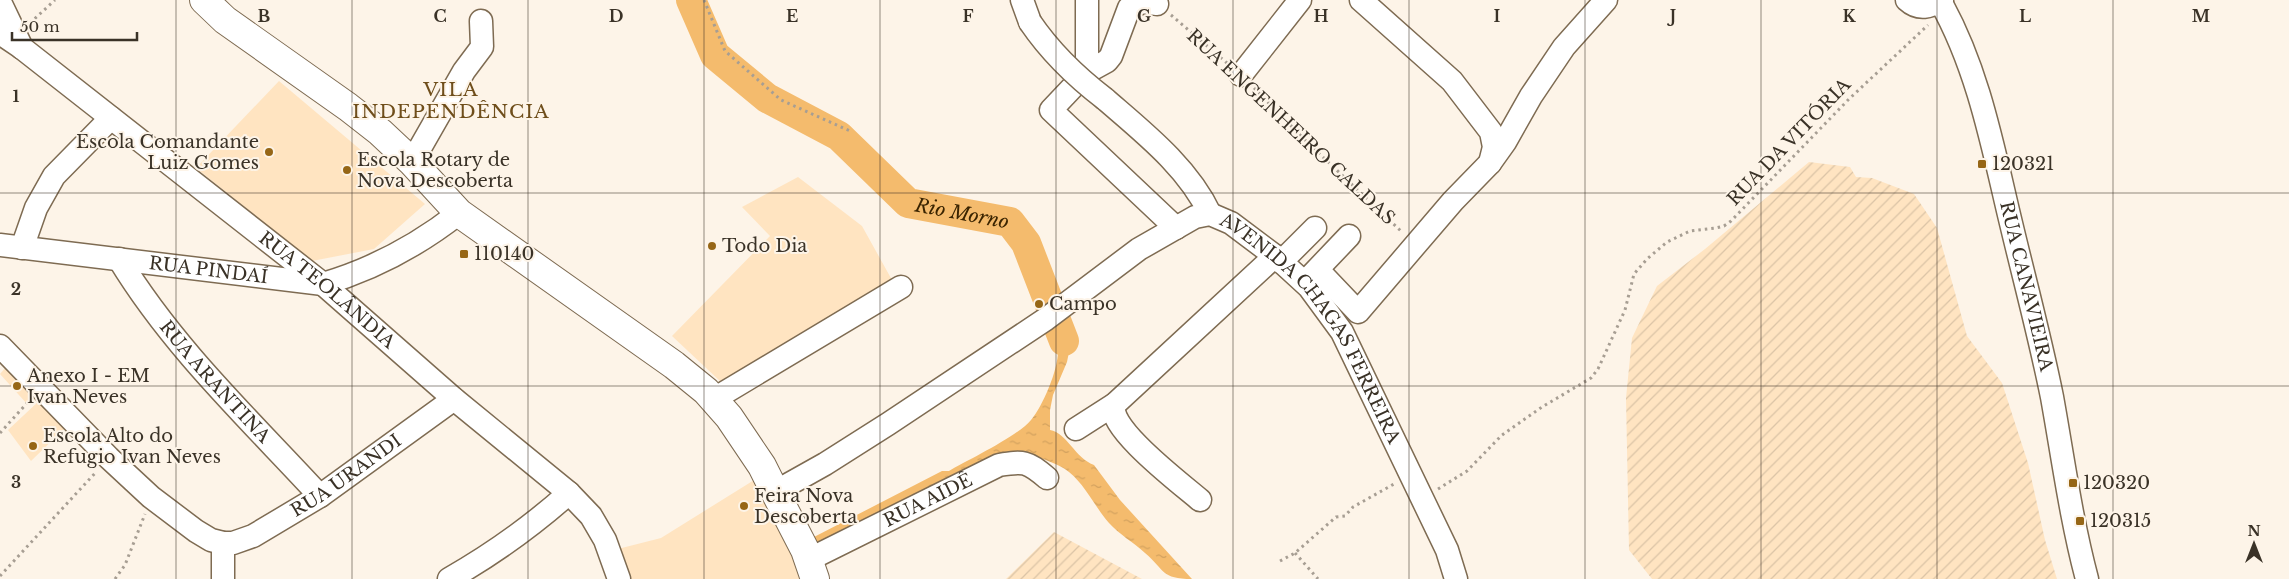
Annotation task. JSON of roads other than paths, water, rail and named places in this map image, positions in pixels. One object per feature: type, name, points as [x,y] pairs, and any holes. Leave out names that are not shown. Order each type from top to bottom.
[{"type":"main road","points":[[204,0],[225,20],[348,107],[380,132],[412,162],[459,213],[674,365],[714,399],[734,424],[775,492],[812,570]]},
{"type":"street","name":"AVENIDA CHAGAS FERREIRA","points":[[1022,0],[1030,22],[1053,53],[1072,72],[1105,98],[1142,132],[1187,177],[1203,198],[1210,214],[1231,223],[1278,259],[1311,276],[1342,332],[1423,498],[1447,550],[1456,579]]},
{"type":"street","points":[[1087,0],[1087,72]]},
{"type":"street","points":[[1241,75],[1300,0]]},
{"type":"street","points":[[1361,0],[1452,81],[1491,132],[1494,147],[1490,163]]},
{"type":"street","points":[[1907,0],[1921,8],[1943,4]]},
{"type":"street","points":[[0,2],[10,34]]},
{"type":"street","points":[[1158,4],[1143,2],[1129,8],[1111,56],[1107,61],[1087,72],[1051,110],[1176,228]]},
{"type":"street","points":[[1349,236],[1311,276],[1358,312],[1453,201],[1490,163],[1506,142],[1532,96],[1593,4]]},
{"type":"street","name":"RUA CANAVIEIRA","points":[[1943,4],[1967,56],[1986,119],[2052,397],[2062,464],[2078,546],[2087,579]]},
{"type":"street","points":[[412,162],[464,71],[482,47],[480,21]]},
{"type":"street","name":"RUA TEOLÂNDIA","points":[[10,34],[111,118],[323,284],[454,398],[569,493],[591,516],[605,540],[619,579]]},
{"type":"street","points":[[22,248],[36,208],[54,176],[111,118]]},
{"type":"street","name":"RUA PINDAÍ","points":[[0,246],[323,284],[355,275],[388,260],[415,245],[459,213]]},
{"type":"street","points":[[775,492],[825,464],[880,429],[1068,305],[1124,259],[1195,217],[1210,214]]},
{"type":"street","points":[[1076,429],[1114,404],[1315,228]]},
{"type":"street","name":"RUA ARANTINA","points":[[119,259],[149,306],[175,339],[320,496]]},
{"type":"street","points":[[714,399],[900,287]]},
{"type":"street","points":[[0,346],[109,458],[151,497],[211,540],[228,543],[223,579]]},
{"type":"street","name":"RUA URANDI","points":[[228,543],[253,536],[320,496],[454,398]]},
{"type":"street","points":[[1114,404],[1113,415],[1126,434],[1200,500]]},
{"type":"street","name":"RUA AIDÊ","points":[[812,570],[999,465],[1020,461],[1034,467],[1047,478]]},
{"type":"street","points":[[449,579],[500,549],[542,517],[569,493]]},
{"type":"water","points":[[1069,318],[1072,337],[1067,362],[1053,395],[1050,410],[1050,430],[1056,432],[1087,462],[1094,465],[1120,500],[1192,579],[1174,577],[1164,572],[1145,553],[1109,523],[1069,472],[1054,463],[1027,454],[820,547],[814,537],[942,471],[949,471],[1025,426],[1036,414],[1056,366],[1058,349],[1053,326]]},
{"type":"waterway","name":"Rio Morno","points":[[691,0],[715,55],[767,98],[839,136],[908,203],[1010,222],[1026,243],[1064,341]]},
{"type":"place","name":"Escola Comandante Luiz Gomes","points":[[269,152]]},
{"type":"place","name":"120321","points":[[1982,164]]},
{"type":"place","name":"Escola Rotary de Nova Descoberta","points":[[347,170]]},
{"type":"place","name":"Todo Dia","points":[[712,246]]},
{"type":"place","name":"110140","points":[[464,254]]},
{"type":"place","name":"Campo","points":[[1039,304]]},
{"type":"place","name":"Anexo I - EM Ivan Neves","points":[[17,386]]},
{"type":"place","name":"Escola Alto do Refugio Ivan Neves","points":[[33,446]]},
{"type":"place","name":"120320","points":[[2073,483]]},
{"type":"place","name":"Feira Nova Descoberta","points":[[744,506]]},
{"type":"place","name":"120315","points":[[2080,521]]},
{"type":"district","name":"VILA INDEPENDÊNCIA","points":[[451,100]]}]
